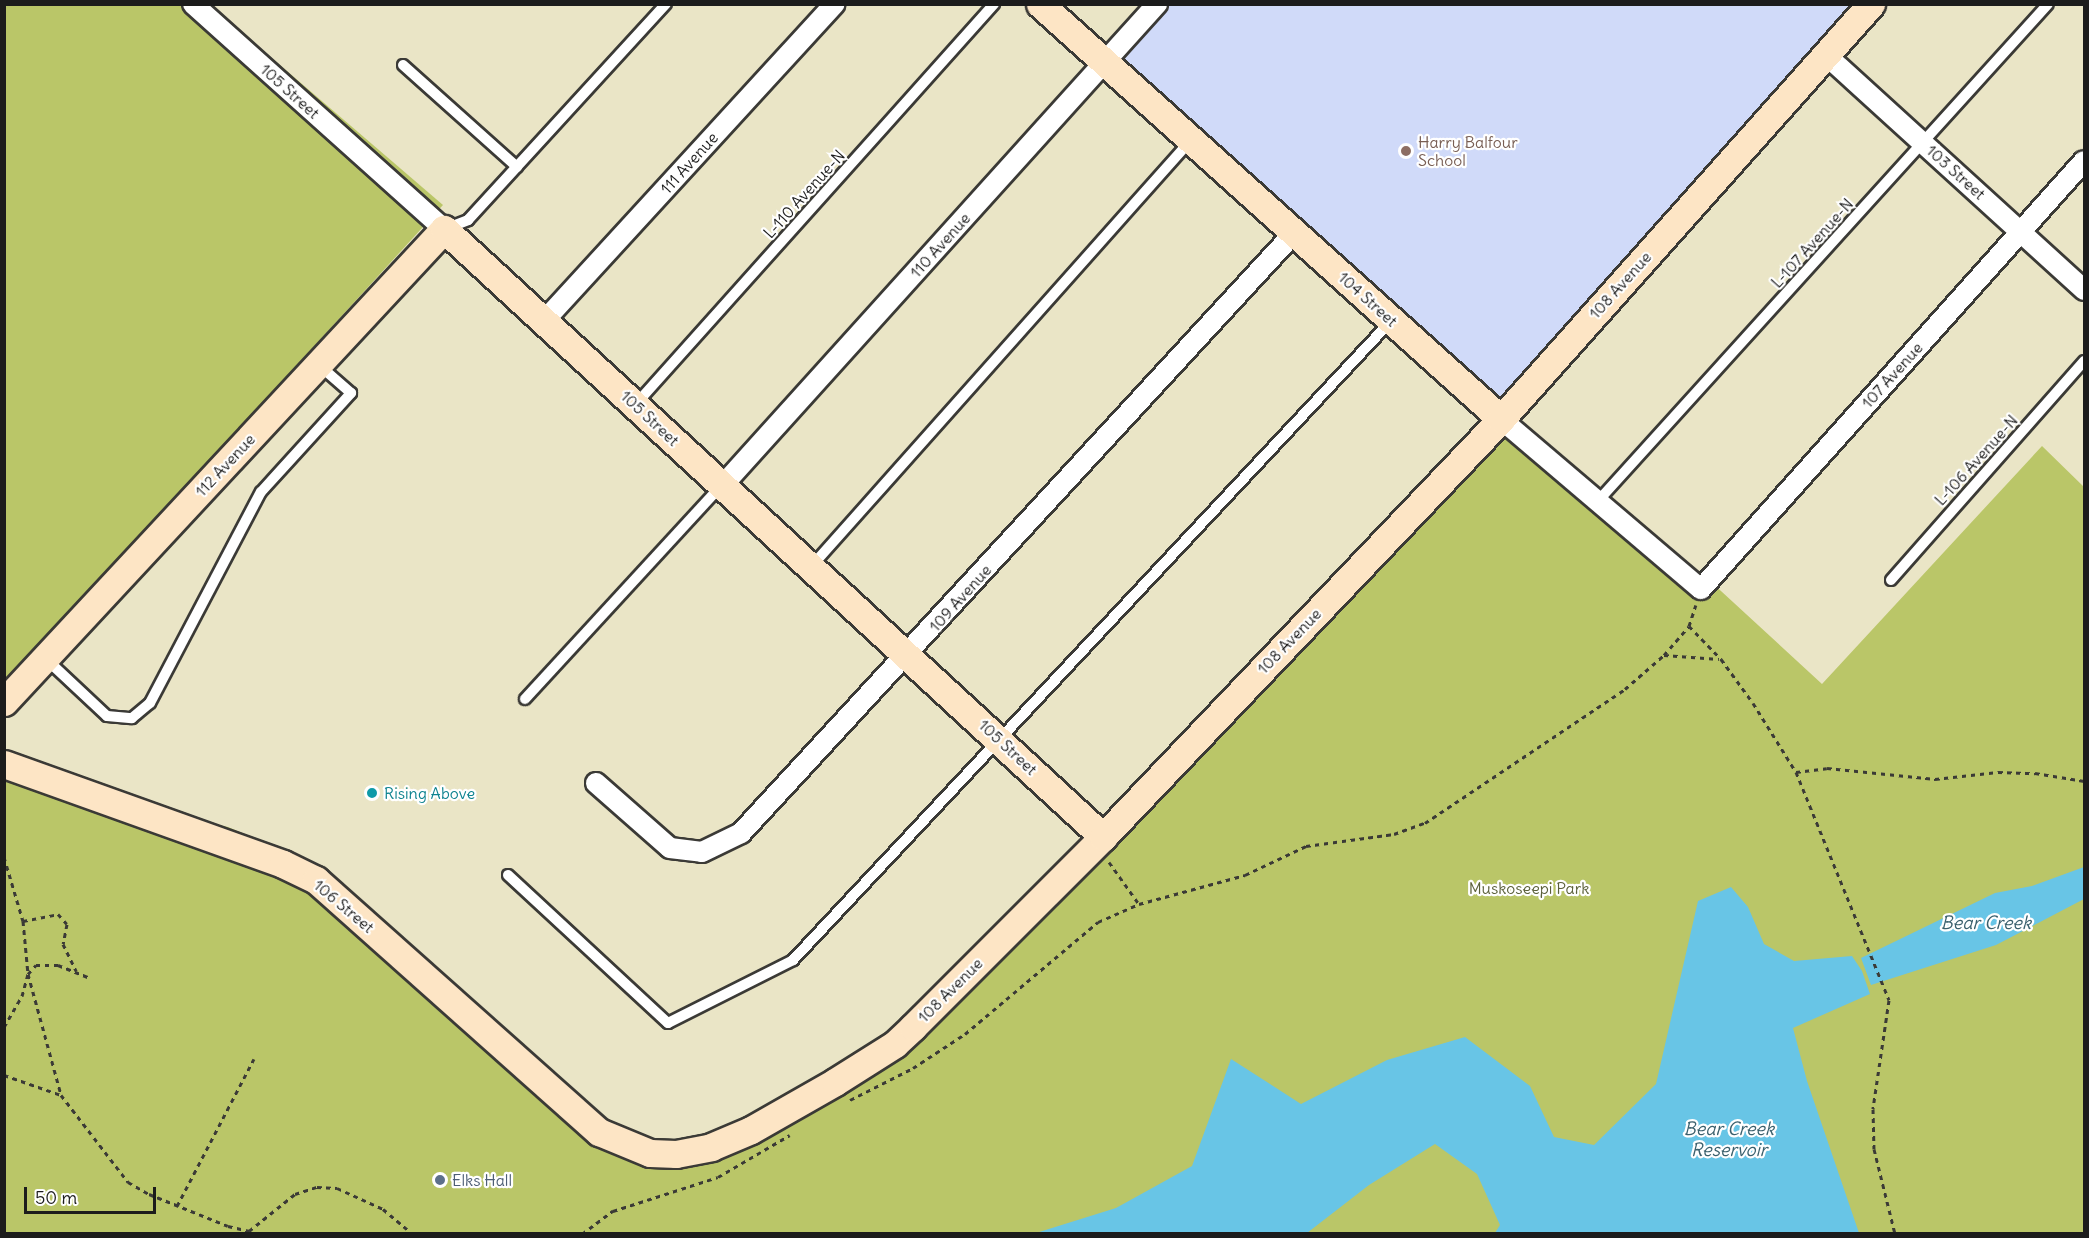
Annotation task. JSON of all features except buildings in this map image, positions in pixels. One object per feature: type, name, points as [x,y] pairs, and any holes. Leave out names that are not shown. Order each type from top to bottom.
[{"type":"street","name":"105 Street","points":[[193,4],[444,229],[723,484],[810,568],[1000,739],[1098,842]]},
{"type":"street","name":"111 Avenue","points":[[544,321],[834,4]]},
{"type":"street","name":"104 Street","points":[[1040,4],[1501,419],[1701,589]]},
{"type":"street","name":"110 Avenue","points":[[723,484],[1156,4]]},
{"type":"street","name":"108 Avenue","points":[[625,1145],[659,1153],[711,1147],[752,1130],[877,1057],[901,1039],[1098,842],[1501,419],[1871,4]]},
{"type":"street","name":"103 Street","points":[[1826,55],[2085,290]]},
{"type":"street","name":"107 Avenue","points":[[1701,589],[2085,160]]},
{"type":"street","name":"112 Avenue","points":[[4,702],[444,229]]},
{"type":"street","name":"109 Avenue","points":[[596,783],[670,848],[702,852],[741,833],[908,655],[1294,232]]},
{"type":"street","name":"106 Street","points":[[4,764],[283,864],[316,880],[599,1132],[625,1145]]},
{"type":"lane","points":[[444,229],[468,220],[666,4]]},
{"type":"lane","name":"L-110 Avenue-N","points":[[635,404],[994,4]]},
{"type":"lane","name":"L-107 Avenue-N","points":[[1598,501],[2048,4]]},
{"type":"lane","points":[[403,65],[517,167]]},
{"type":"lane","points":[[810,568],[1191,140]]},
{"type":"lane","points":[[508,875],[668,1023],[793,960],[1392,320]]},
{"type":"lane","name":"L-106 Avenue-N","points":[[1891,580],[2085,361]]},
{"type":"lane","points":[[45,657],[107,716],[132,717],[150,703],[261,492],[351,393],[319,365]]},
{"type":"lane","points":[[525,699],[723,484]]},
{"type":"path","points":[[849,1101],[913,1068],[965,1034],[1098,922],[1139,904],[1245,875],[1306,846],[1394,834],[1425,823],[1541,749],[1625,689],[1664,656],[1689,626],[1721,659],[1796,772],[1889,1000],[1889,1020],[1873,1109],[1874,1149],[1895,1233]]},
{"type":"path","points":[[1664,656],[1721,659]]},
{"type":"path","points":[[1796,772],[1827,768],[1935,779],[2026,773],[2085,782]]},
{"type":"path","points":[[1098,842],[1139,904]]},
{"type":"path","points":[[4,857],[23,921],[28,974],[61,1095],[128,1182],[177,1206],[248,1232],[295,1194],[316,1187],[337,1188],[384,1209],[413,1233]]},
{"type":"path","points":[[23,921],[58,914],[67,924],[63,944],[76,972]]},
{"type":"path","points":[[4,1027],[22,996],[28,974],[36,965],[58,965],[87,977]]},
{"type":"path","points":[[177,1206],[254,1059]]},
{"type":"path","points":[[4,1075],[61,1095]]},
{"type":"path","points":[[582,1233],[612,1211],[718,1177],[801,1129]]},
{"type":"shaded area","points":[[1157,5],[1871,5],[1501,419],[1104,62]]},
{"type":"green space","points":[[5,5],[210,5],[443,205],[5,685]]},
{"type":"green space","name":"Muskoseepi Park","points":[[1501,414],[1700,589],[1709,580],[1822,684],[2042,446],[2084,487],[2084,1233],[5,1234],[5,776],[228,827],[278,848],[584,1119],[679,1149],[738,1128],[914,1032]]},
{"type":"water","name":"Bear Creek","points":[[2084,867],[2084,899],[1996,945],[1871,985],[1861,958],[1995,893],[2032,886]]},
{"type":"water","name":"Bear Creek Reservoir","points":[[1731,887],[1748,907],[1764,944],[1794,961],[1852,956],[1862,971],[1870,994],[1793,1028],[1807,1081],[1859,1233],[1495,1233],[1500,1225],[1477,1174],[1435,1144],[1369,1185],[1307,1233],[1036,1233],[1116,1208],[1192,1166],[1231,1059],[1301,1104],[1387,1060],[1465,1037],[1530,1086],[1554,1137],[1594,1145],[1656,1084],[1698,901]]},
{"type":"place","name":"Harry Balfour School","points":[[1406,151]]},
{"type":"place","name":"Rising Above","points":[[372,793]]},
{"type":"place","name":"Elks Hall","points":[[440,1180]]}]
